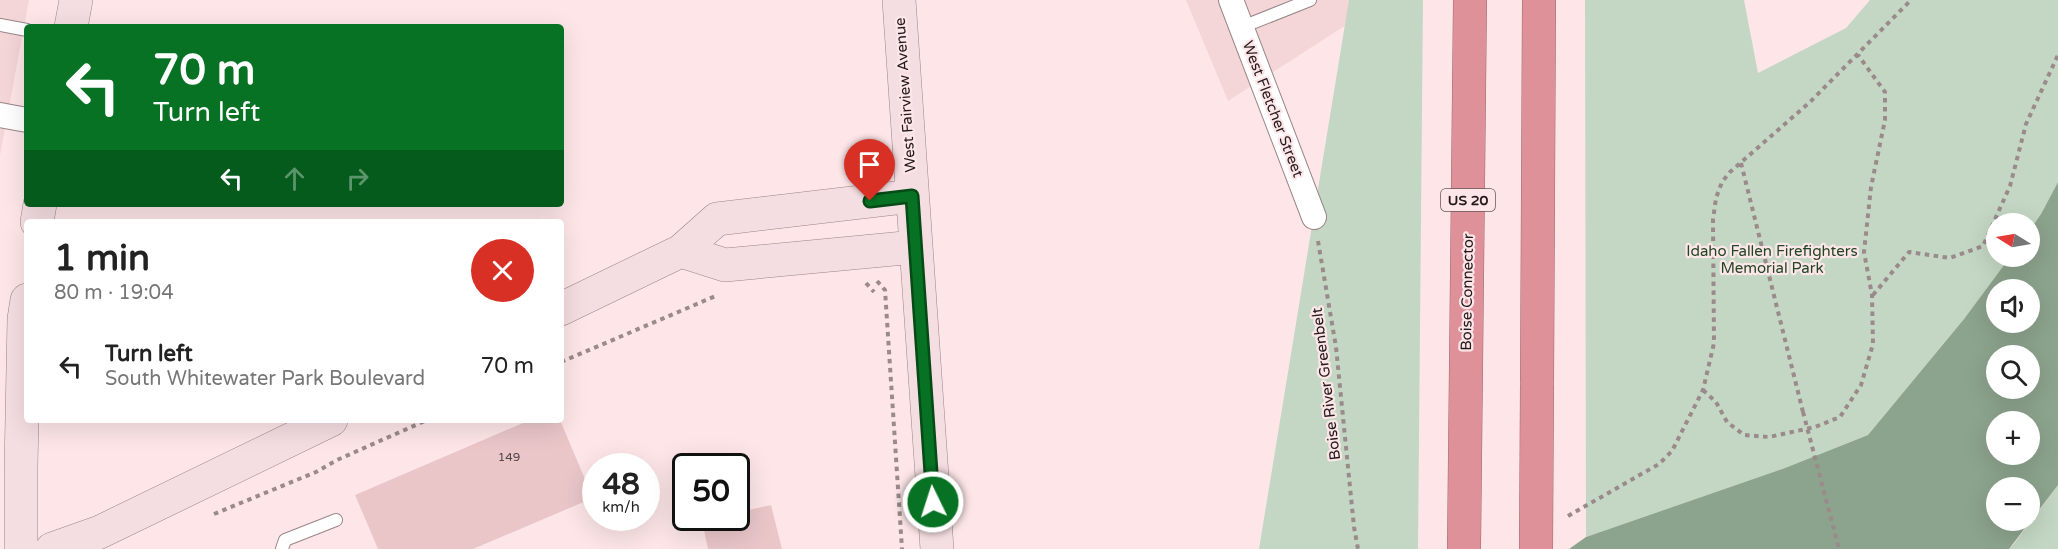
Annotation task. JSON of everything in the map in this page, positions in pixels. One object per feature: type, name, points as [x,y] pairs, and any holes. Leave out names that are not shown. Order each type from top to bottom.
[{"type":"highway","name":"Boise Connector","points":[[1464,549],[1470,0]]},
{"type":"highway","points":[[1536,549],[1539,0]]},
{"type":"street","points":[[72,24],[76,0]]},
{"type":"street","name":"West Fairview Avenue","points":[[899,0],[937,549]]},
{"type":"street","name":"West Fletcher Street","points":[[1232,0],[1314,217]]},
{"type":"street","points":[[0,115],[24,119]]},
{"type":"street","points":[[564,308],[681,251],[717,219],[912,196]]},
{"type":"street","points":[[681,251],[725,265],[915,248]]},
{"type":"street","points":[[21,549],[24,319]]},
{"type":"street","points":[[52,549],[100,532],[325,423]]},
{"type":"lane","points":[[1242,27],[1310,0]]},
{"type":"lane","points":[[0,25],[24,29]]},
{"type":"lane","points":[[282,549],[285,540],[336,520]]},
{"type":"path","points":[[1562,520],[1659,464],[1672,451],[1703,390],[1714,344],[1713,220],[1716,198],[1722,182],[1858,55],[1911,0]]},
{"type":"path","points":[[1703,390],[1716,402],[1727,422],[1744,435],[1769,437],[1815,428],[1839,417],[1861,385],[1873,344],[1872,295],[1864,252],[1871,187],[1885,120],[1885,92],[1858,55]]},
{"type":"path","points":[[1872,295],[1909,252],[1950,258],[1983,246],[2010,186],[2026,124],[2058,55]]},
{"type":"path","points":[[1741,162],[1839,549]]},
{"type":"path","name":"Boise River Greenbelt","points":[[1314,217],[1336,347],[1354,527],[1359,549]]},
{"type":"path","points":[[854,253],[885,291],[902,549]]},
{"type":"path","points":[[564,361],[691,305],[722,294]]},
{"type":"path","points":[[210,516],[316,472],[336,460],[420,423]]},
{"type":"shaded area","points":[[0,0],[29,0],[24,24],[0,155]]},
{"type":"shaded area","points":[[1186,0],[1385,0],[1228,101]]},
{"type":"shaded area","points":[[2058,182],[2058,485],[2040,509],[2040,477],[1986,477],[1986,531],[2023,531],[2009,549],[1569,549],[1586,537],[1785,468],[1868,435],[1986,289],[1986,333],[2040,333],[2040,279],[1994,279],[2003,267],[2040,267],[2040,215]]},
{"type":"green space","points":[[1349,0],[1423,0],[1418,549],[1259,549]]},
{"type":"green space","name":"Idaho Fallen Firefighters Memorial Park","points":[[1585,0],[1744,0],[1758,73],[1846,28],[1870,0],[2058,0],[2058,182],[2040,215],[2040,213],[1986,213],[1986,267],[2003,267],[1994,279],[1986,279],[1986,289],[1964,319],[1868,435],[1785,468],[1586,537]]},
{"type":"green space","points":[[2058,485],[2058,549],[2009,549],[2024,531],[2040,531],[2040,509]]},
{"type":"building","points":[[523,423],[561,423],[582,472],[582,503],[473,549],[378,549],[355,495]]},
{"type":"building","points":[[771,505],[782,549],[708,549],[704,531],[750,531],[750,510]]},
{"type":"route","points":[[870,201],[912,196],[933,502]]}]
